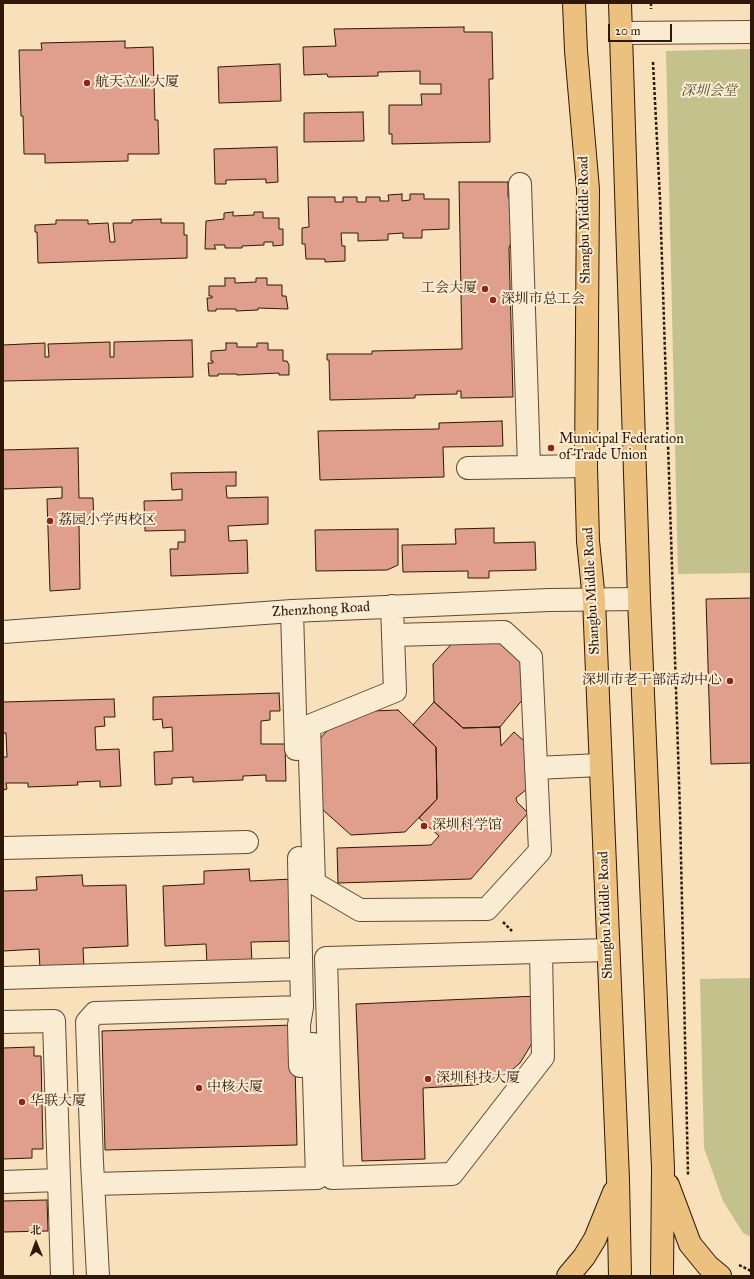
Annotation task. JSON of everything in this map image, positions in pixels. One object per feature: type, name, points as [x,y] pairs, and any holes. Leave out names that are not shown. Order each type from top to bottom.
[{"type":"main road","name":"Shangbu Middle Road","points":[[574,3],[576,51],[588,189],[586,466],[588,541],[594,600],[607,950],[618,1179],[620,1276]]},
{"type":"main road","points":[[620,3],[639,598],[663,1168],[662,1276]]},
{"type":"main road","points":[[663,1168],[690,1244],[708,1266],[720,1276]]},
{"type":"main road","points":[[568,1276],[584,1257],[595,1239],[618,1179]]},
{"type":"street","points":[[620,33],[751,32]]},
{"type":"street","points":[[520,184],[528,466]]},
{"type":"street","points":[[468,468],[586,466]]},
{"type":"street","name":"Zhenzhong Road","points":[[3,632],[292,611],[392,606],[639,598]]},
{"type":"street","points":[[392,606],[396,692],[309,726],[314,883],[360,910],[487,909],[540,851],[531,657],[504,632],[394,635]]},
{"type":"street","points":[[292,611],[302,1006],[299,1025],[300,1066]]},
{"type":"street","points":[[536,768],[600,765]]},
{"type":"street","points":[[3,848],[247,842]]},
{"type":"street","points":[[541,952],[543,1057],[452,1174],[332,1178],[326,958],[607,950]]},
{"type":"street","points":[[3,978],[301,969]]},
{"type":"street","points":[[98,1276],[87,1022],[95,1013],[302,1006]]},
{"type":"street","points":[[94,1184],[317,1178],[312,1018],[302,1006]]},
{"type":"street","points":[[3,1022],[54,1021],[62,1276]]},
{"type":"street","points":[[94,1184],[98,1162],[97,1119]]},
{"type":"street","points":[[3,1182],[59,1180]]},
{"type":"path","points":[[651,3],[651,8]]},
{"type":"path","points":[[653,62],[660,199],[680,812],[688,1176]]},
{"type":"path","points":[[487,909],[512,929],[513,953]]},
{"type":"path","points":[[738,1264],[751,1271]]},
{"type":"green space","name":"深圳会堂","points":[[751,49],[751,573],[678,574],[666,51]]},
{"type":"green space","points":[[751,978],[751,1237],[743,1233],[723,1201],[704,1148],[700,979]]},
{"type":"building","points":[[464,27],[464,32],[492,32],[493,79],[489,79],[490,142],[392,144],[392,134],[389,134],[389,105],[422,105],[421,94],[441,94],[441,84],[420,84],[420,71],[378,72],[378,76],[328,77],[327,74],[304,75],[303,47],[336,46],[334,29]]},
{"type":"building","name":"航天立业大厦","points":[[125,41],[125,48],[153,47],[155,120],[158,120],[159,154],[128,154],[128,161],[45,163],[45,154],[24,154],[19,50],[42,50],[41,43]]},
{"type":"building","points":[[280,64],[281,101],[219,103],[218,67]]},
{"type":"building","points":[[363,112],[364,141],[304,142],[304,113]]},
{"type":"building","points":[[277,147],[278,182],[266,183],[266,179],[226,180],[226,184],[215,184],[214,149]]},
{"type":"building","name":"工会大厦","points":[[459,182],[508,182],[508,196],[514,210],[515,232],[509,248],[513,397],[461,398],[461,391],[457,391],[457,394],[415,395],[415,398],[330,400],[329,360],[327,360],[327,354],[372,354],[372,351],[462,349]]},
{"type":"building","points":[[402,194],[402,201],[410,200],[410,194],[424,194],[424,199],[449,199],[449,229],[422,230],[422,238],[403,238],[403,233],[388,234],[388,240],[358,241],[358,233],[341,233],[342,246],[345,246],[345,261],[325,262],[325,259],[306,259],[305,244],[302,244],[302,228],[309,227],[308,197],[335,197],[335,202],[343,202],[343,197],[357,197],[357,202],[366,202],[366,197],[380,197],[380,201],[389,201],[388,195]]},
{"type":"building","points":[[233,212],[233,216],[254,215],[254,212],[263,212],[263,218],[279,218],[279,229],[283,229],[283,245],[273,246],[273,242],[264,242],[264,245],[242,246],[242,248],[225,248],[225,245],[214,245],[216,249],[205,249],[206,221],[224,219],[224,213]]},
{"type":"building","points":[[161,219],[161,223],[184,223],[184,235],[187,235],[187,258],[38,263],[37,232],[35,232],[35,225],[56,224],[56,220],[88,220],[88,224],[108,223],[110,242],[115,242],[113,223],[132,223],[132,220]]},
{"type":"building","points":[[225,278],[235,278],[235,283],[256,282],[256,278],[267,278],[267,285],[282,285],[282,296],[286,296],[288,309],[258,308],[258,310],[236,311],[236,309],[216,309],[216,311],[208,311],[207,298],[212,298],[212,296],[209,296],[209,286],[225,286]]},
{"type":"building","points":[[192,340],[193,377],[3,381],[3,345],[45,343],[45,357],[49,357],[48,344],[110,342],[110,357],[114,357],[114,342]]},
{"type":"building","points":[[226,343],[237,343],[237,347],[257,347],[257,343],[268,343],[268,350],[283,350],[283,361],[287,361],[289,365],[289,375],[279,375],[279,373],[237,375],[218,374],[218,376],[209,376],[208,363],[213,363],[213,361],[211,361],[211,351],[226,350]]},
{"type":"building","points":[[502,421],[503,446],[443,447],[444,477],[320,480],[318,431],[439,429],[439,423]]},
{"type":"building","points":[[78,448],[79,498],[93,498],[94,524],[79,525],[80,589],[50,591],[47,499],[62,498],[62,487],[3,489],[3,450]]},
{"type":"building","points":[[236,472],[236,486],[226,486],[227,498],[268,497],[268,524],[228,526],[229,541],[247,540],[248,573],[171,576],[170,549],[178,549],[178,542],[185,542],[185,530],[145,531],[144,501],[182,500],[182,489],[172,490],[171,473]]},
{"type":"building","points":[[494,528],[494,543],[535,542],[536,570],[489,571],[489,578],[468,578],[468,571],[403,572],[402,545],[456,544],[455,529]]},
{"type":"building","points":[[398,529],[398,565],[387,570],[316,571],[315,530]]},
{"type":"building","name":"深圳市老干部活动中心","points":[[751,598],[751,763],[711,764],[706,599]]},
{"type":"building","points":[[494,637],[521,662],[523,699],[500,727],[463,728],[434,702],[433,664],[457,638]]},
{"type":"building","points":[[279,693],[280,711],[270,711],[270,720],[261,721],[261,744],[285,744],[286,781],[266,781],[266,775],[243,776],[243,780],[193,782],[193,777],[172,778],[172,784],[155,785],[154,752],[173,751],[172,727],[163,728],[162,719],[153,720],[153,697]]},
{"type":"building","points":[[114,699],[115,717],[104,717],[105,726],[95,727],[96,750],[119,749],[121,786],[100,787],[100,781],[77,782],[78,785],[28,787],[28,783],[6,783],[7,789],[3,790],[3,757],[7,757],[6,733],[3,733],[3,702]]},
{"type":"building","points":[[434,702],[463,728],[500,727],[501,746],[514,732],[533,749],[534,783],[516,798],[517,802],[528,813],[471,879],[338,883],[337,848],[431,845],[439,836],[419,818],[437,799],[436,747],[413,725]]},
{"type":"building","points":[[398,710],[436,747],[437,799],[405,832],[351,835],[313,801],[312,747],[345,712]]},
{"type":"building","points":[[249,869],[250,881],[293,879],[295,941],[251,942],[252,963],[207,964],[206,944],[165,946],[163,886],[204,884],[204,871]]},
{"type":"building","points":[[82,875],[83,886],[126,885],[128,946],[83,948],[84,968],[40,969],[39,949],[3,951],[3,891],[37,890],[36,877]]},
{"type":"building","name":"深圳科技大厦","points":[[538,996],[538,1023],[531,1045],[520,1063],[506,1075],[490,1082],[474,1085],[423,1088],[425,1159],[362,1161],[356,1004]]},
{"type":"building","name":"中核大厦","points":[[294,1025],[297,1145],[105,1150],[102,1031]]},
{"type":"building","name":"华联大厦","points":[[34,1047],[34,1056],[41,1056],[43,1149],[32,1149],[32,1158],[3,1159],[3,1048]]},
{"type":"building","points":[[47,1200],[48,1231],[3,1232],[3,1201]]},
{"type":"place","name":"航天立业大厦","points":[[87,83]]},
{"type":"place","name":"工会大厦","points":[[485,289]]},
{"type":"place","name":"深圳市总工会","points":[[493,300]]},
{"type":"place","name":"Municipal Federation of Trade Union","points":[[551,448]]},
{"type":"place","name":"荔园小学西校区","points":[[50,521]]},
{"type":"place","name":"深圳市老干部活动中心","points":[[730,681]]},
{"type":"place","name":"深圳科学馆","points":[[424,826]]},
{"type":"place","name":"深圳科技大厦","points":[[428,1079]]},
{"type":"place","name":"中核大厦","points":[[199,1088]]},
{"type":"place","name":"华联大厦","points":[[22,1102]]}]
